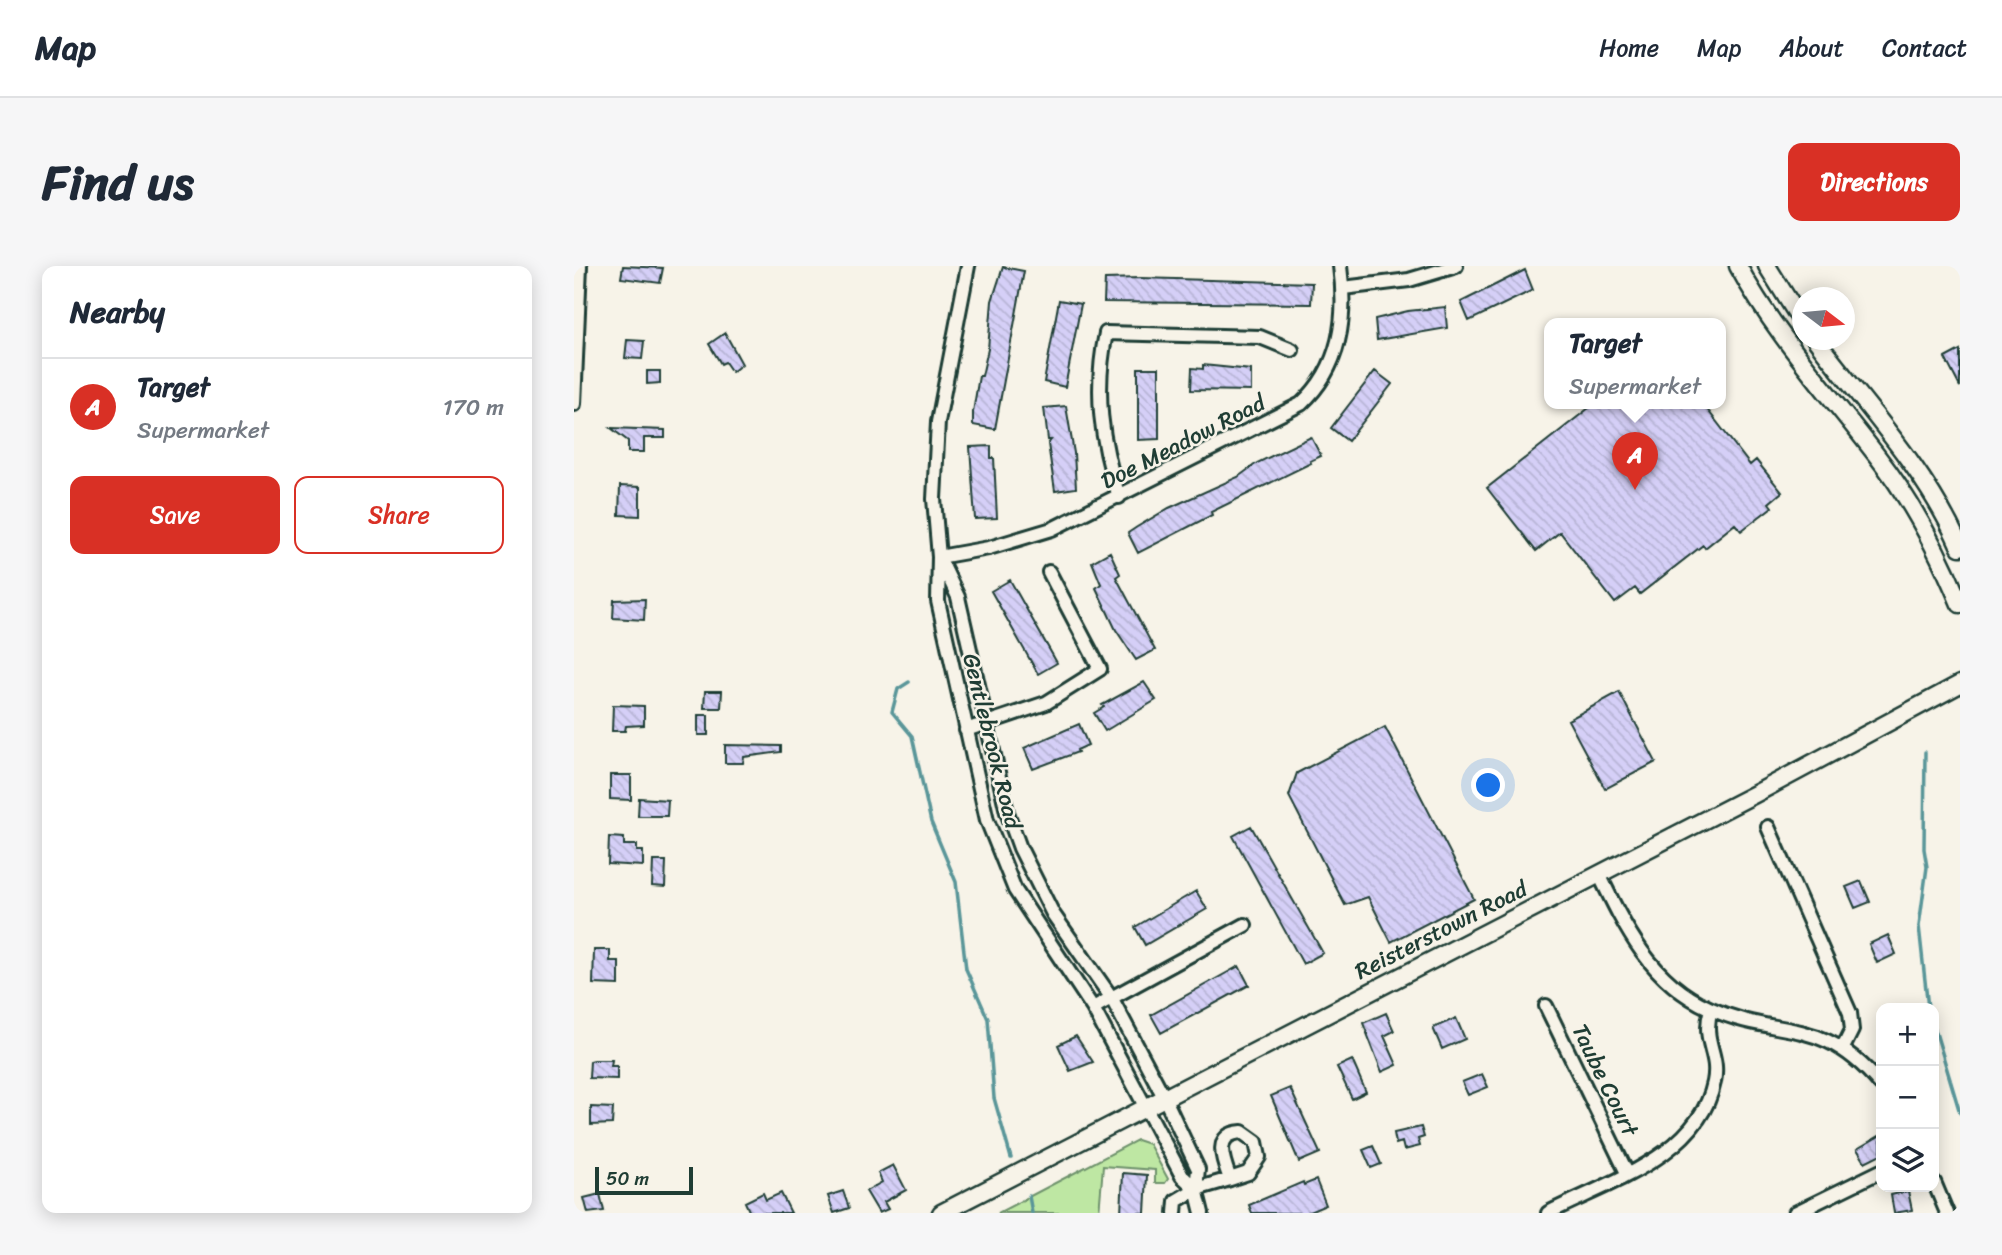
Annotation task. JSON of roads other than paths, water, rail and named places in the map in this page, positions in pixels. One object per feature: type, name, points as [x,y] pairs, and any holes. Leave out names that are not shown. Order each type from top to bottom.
[{"type":"main road","points":[[1738,266],[1779,332],[1878,457],[1914,510],[1938,554],[1960,604]]},
{"type":"main road","points":[[1767,266],[1792,305]]},
{"type":"main road","points":[[1824,350],[1925,480],[1960,547]]},
{"type":"main road","name":"Reisterstown Road","points":[[941,1213],[1599,874],[1960,684]]},
{"type":"street","points":[[574,404],[580,266]]},
{"type":"street","name":"Gentlebrook Road","points":[[968,266],[938,422],[934,499],[939,557],[938,601],[987,821],[1015,890],[1093,1008],[1182,1176],[1196,1189]]},
{"type":"street","name":"Doe Meadow Road","points":[[939,557],[1023,539],[1077,519],[1286,414],[1307,398],[1324,378],[1338,345],[1344,318],[1340,266]]},
{"type":"street","points":[[1343,288],[1409,280],[1456,266]]},
{"type":"street","points":[[1119,497],[1103,444],[1099,410],[1100,361],[1105,333],[1260,337],[1292,350]]},
{"type":"street","name":"Gentlebrook Road","points":[[939,557],[958,597],[1007,812],[1034,881],[1111,997],[1164,1097],[1198,1169],[1196,1189],[1202,1213]]},
{"type":"street","points":[[966,730],[1046,703],[1100,669],[1049,572]]},
{"type":"street","points":[[1768,827],[1850,1013],[1852,1030],[1843,1048]]},
{"type":"street","points":[[1599,874],[1628,932],[1651,966],[1681,992],[1711,1009],[1796,1029],[1843,1048],[1860,1061],[1876,1079]]},
{"type":"street","points":[[1093,1008],[1245,925]]},
{"type":"street","name":"Taube Court","points":[[1546,1006],[1627,1173]]},
{"type":"street","points":[[1548,1213],[1675,1145],[1708,1100],[1716,1071],[1706,1034],[1711,1009]]},
{"type":"street","points":[[1795,1213],[1876,1173]]},
{"type":"street","points":[[1175,1213],[1176,1201],[1196,1189],[1230,1178]]},
{"type":"street","points":[[1938,1192],[1947,1213]]},
{"type":"waterway","points":[[909,682],[898,689],[892,712],[912,736],[931,822],[956,882],[966,969],[988,1019],[994,1098],[1011,1158]]},
{"type":"waterway","points":[[1925,752],[1924,849],[1927,867],[1919,926],[1927,1003]]},
{"type":"waterway","points":[[1939,1043],[1960,1113]]},
{"type":"waterway","points":[[1029,1196],[1032,1213]]},
{"type":"place","name":"Target","points":[[1635,490]]}]
